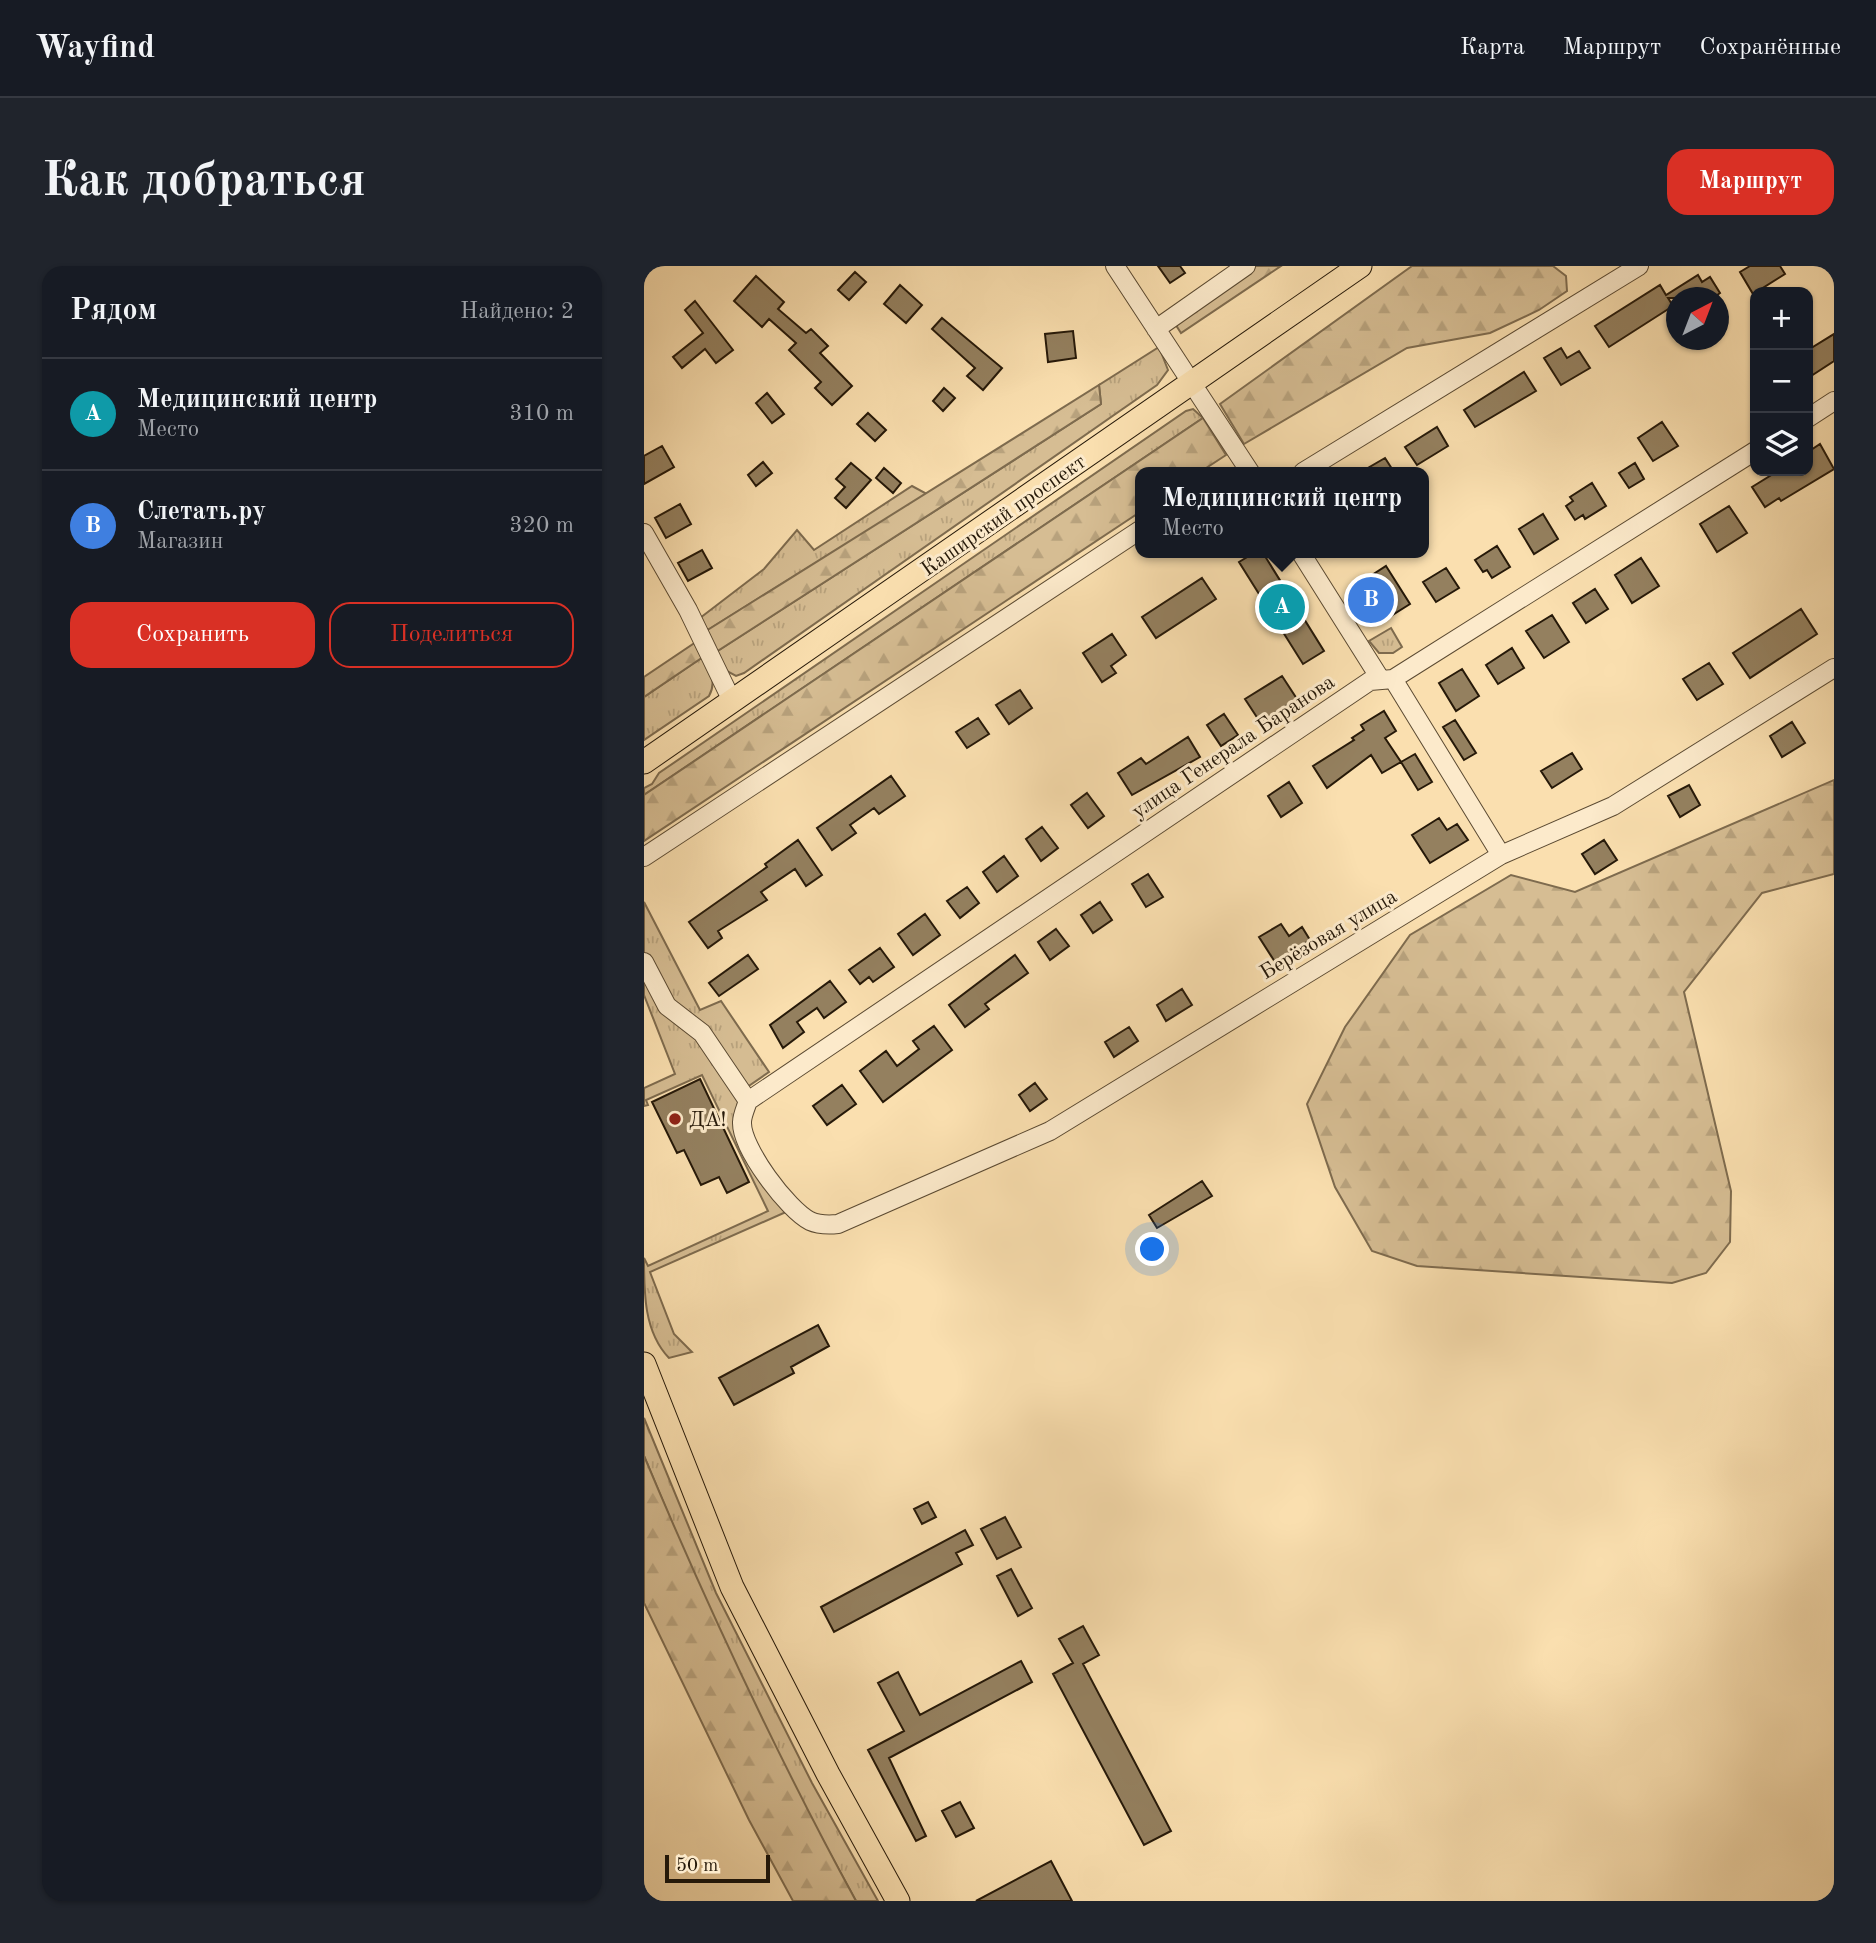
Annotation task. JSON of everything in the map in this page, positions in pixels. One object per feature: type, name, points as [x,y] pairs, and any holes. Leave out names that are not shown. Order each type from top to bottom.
[{"type":"main road","name":"Каширский проспект","points":[[644,762],[1360,266]]},
{"type":"main road","points":[[644,1364],[732,1587],[898,1901]]},
{"type":"street","points":[[1115,266],[1247,467]]},
{"type":"street","points":[[1156,329],[1246,266]]},
{"type":"street","points":[[1311,467],[1639,266]]},
{"type":"street","points":[[1813,415],[1834,401]]},
{"type":"street","name":"улица Генерала Баранова","points":[[748,1101],[1370,681],[1387,679],[1750,454]]},
{"type":"street","points":[[644,533],[688,610],[732,701]]},
{"type":"street","points":[[644,857],[1135,533]]},
{"type":"street","points":[[1304,558],[1502,855]]},
{"type":"street","name":"Берёзовая улица","points":[[748,1101],[742,1123],[750,1151],[790,1206],[810,1221],[824,1225],[838,1224],[1050,1131],[1502,855],[1613,806],[1834,668]]},
{"type":"street","points":[[644,962],[667,1006],[702,1032],[748,1101]]},
{"type":"green space","points":[[1246,266],[1281,266],[1181,333],[1172,319]]},
{"type":"green space","points":[[1412,266],[1553,266],[1566,276],[1567,291],[1539,310],[1490,333],[1407,348],[1244,444],[1220,404]]},
{"type":"green space","points":[[1159,347],[1168,370],[1157,385],[744,673],[736,676],[725,670],[716,652],[1101,404],[1099,385]]},
{"type":"green space","points":[[1099,385],[1101,404],[716,652],[706,631]]},
{"type":"green space","points":[[1193,409],[1203,418],[644,795],[644,788],[652,784],[659,773],[1186,411]]},
{"type":"green space","points":[[1203,418],[1226,455],[1208,467],[1135,467],[1135,515],[644,841],[644,795]]},
{"type":"green space","points":[[912,486],[927,494],[706,631],[700,618],[764,569],[797,530],[814,550]]},
{"type":"green space","points":[[1391,628],[1402,647],[1393,653],[1379,653],[1369,641]]},
{"type":"green space","points":[[696,642],[703,657],[644,697],[644,677]]},
{"type":"green space","points":[[703,657],[712,681],[709,696],[644,740],[644,697]]},
{"type":"green space","points":[[1834,780],[1834,874],[1762,893],[1684,992],[1731,1191],[1730,1242],[1706,1273],[1672,1283],[1417,1266],[1372,1251],[1335,1187],[1307,1104],[1345,1027],[1410,935],[1511,875],[1575,892]]},
{"type":"green space","points":[[644,902],[700,1010],[721,1001],[769,1072],[740,1092],[734,1123],[786,1212],[650,1272],[674,1334],[692,1352],[669,1358],[661,1348],[650,1324],[645,1298],[644,1258],[648,1266],[768,1211],[702,1075],[646,1100],[648,1105],[644,1106],[644,1088],[675,1074],[644,995]]},
{"type":"green space","points":[[644,1418],[716,1593],[812,1783],[878,1901],[856,1901],[796,1791],[704,1599],[644,1456]]},
{"type":"green space","points":[[644,1456],[744,1681],[856,1901],[793,1901],[749,1820],[644,1603]]},
{"type":"building","points":[[1158,266],[1180,266],[1185,273],[1170,283]]},
{"type":"building","points":[[1750,266],[1780,266],[1785,274],[1764,287],[1750,289],[1740,272]]},
{"type":"building","points":[[855,272],[866,282],[849,300],[838,290]]},
{"type":"building","points":[[1698,275],[1702,282],[1710,277],[1716,287],[1679,287]]},
{"type":"building","points":[[756,276],[784,302],[778,309],[806,333],[811,329],[828,346],[820,353],[852,386],[832,405],[815,388],[821,382],[789,350],[796,343],[769,319],[762,327],[734,301]]},
{"type":"building","points":[[900,285],[922,305],[906,323],[884,304]]},
{"type":"building","points":[[1660,285],[1666,295],[1666,310],[1609,347],[1595,326]]},
{"type":"building","points":[[695,301],[733,350],[716,363],[705,349],[682,368],[673,357],[703,333],[685,310]]},
{"type":"building","points":[[942,318],[1002,368],[983,390],[967,376],[975,368],[932,329]]},
{"type":"building","points":[[1073,331],[1076,358],[1048,362],[1045,334]]},
{"type":"building","points":[[1834,334],[1834,361],[1813,375],[1813,350],[1813,347]]},
{"type":"building","points":[[1561,348],[1567,358],[1579,351],[1590,368],[1561,385],[1544,358]]},
{"type":"building","points":[[1524,372],[1536,391],[1475,427],[1464,410]]},
{"type":"building","points":[[944,388],[955,398],[943,411],[933,401]]},
{"type":"building","points":[[767,393],[784,414],[772,423],[756,403]]},
{"type":"building","points":[[868,413],[886,430],[875,441],[857,424]]},
{"type":"building","points":[[1662,422],[1678,446],[1653,461],[1638,438]]},
{"type":"building","points":[[1437,427],[1448,446],[1417,465],[1405,447]]},
{"type":"building","points":[[1820,444],[1834,469],[1781,501],[1779,498],[1765,507],[1752,487],[1770,476],[1813,476],[1813,449]]},
{"type":"building","points":[[662,446],[674,467],[644,484],[644,456]]},
{"type":"building","points":[[1385,458],[1391,467],[1370,467]]},
{"type":"building","points":[[763,462],[772,473],[756,486],[748,475]]},
{"type":"building","points":[[851,463],[871,480],[846,508],[835,498],[845,487],[836,479]]},
{"type":"building","points":[[1635,463],[1644,479],[1629,488],[1619,473]]},
{"type":"building","points":[[884,468],[901,483],[893,493],[876,478]]},
{"type":"building","points":[[1592,483],[1606,506],[1585,519],[1583,515],[1575,520],[1566,506],[1573,501],[1570,497]]},
{"type":"building","points":[[680,504],[691,524],[666,538],[655,518]]},
{"type":"building","points":[[1729,506],[1747,533],[1717,552],[1700,524]]},
{"type":"building","points":[[1543,514],[1558,539],[1534,554],[1519,529]]},
{"type":"building","points":[[1497,546],[1510,567],[1492,578],[1487,570],[1483,572],[1475,560]]},
{"type":"building","points":[[702,550],[712,568],[688,581],[678,563]]},
{"type":"building","points":[[1246,558],[1266,558],[1324,651],[1303,664],[1239,562]]},
{"type":"building","points":[[1641,558],[1659,586],[1632,603],[1615,575]]},
{"type":"building","points":[[1386,566],[1410,604],[1378,624],[1355,586]]},
{"type":"building","points":[[1446,568],[1459,588],[1436,602],[1423,582]]},
{"type":"building","points":[[1202,578],[1216,599],[1156,638],[1142,617]]},
{"type":"building","points":[[1595,589],[1608,609],[1586,623],[1573,603]]},
{"type":"building","points":[[1801,609],[1817,634],[1750,678],[1733,653]]},
{"type":"building","points":[[1552,615],[1569,642],[1544,658],[1526,631]]},
{"type":"building","points":[[1112,634],[1126,655],[1111,666],[1116,673],[1102,682],[1083,653]]},
{"type":"building","points":[[1512,648],[1524,668],[1498,684],[1486,665]]},
{"type":"building","points":[[1709,663],[1723,684],[1697,700],[1683,679]]},
{"type":"building","points":[[1462,669],[1479,696],[1456,711],[1439,683]]},
{"type":"building","points":[[1282,676],[1297,699],[1260,722],[1245,699]]},
{"type":"building","points":[[1020,690],[1032,708],[1009,724],[996,705]]},
{"type":"building","points":[[1384,711],[1396,731],[1385,738],[1401,762],[1382,773],[1371,755],[1327,788],[1313,766],[1354,740],[1352,738],[1364,730],[1361,725]]},
{"type":"building","points":[[1224,714],[1238,735],[1221,746],[1207,725]]},
{"type":"building","points":[[978,718],[989,734],[967,748],[956,732]]},
{"type":"building","points":[[1455,720],[1476,753],[1464,760],[1443,727]]},
{"type":"building","points":[[1792,722],[1805,743],[1782,757],[1770,736]]},
{"type":"building","points":[[1188,737],[1200,757],[1132,795],[1118,773],[1141,758],[1146,764]]},
{"type":"building","points":[[1572,753],[1582,769],[1552,788],[1541,771]]},
{"type":"building","points":[[1415,754],[1432,782],[1418,790],[1401,762]]},
{"type":"building","points":[[891,776],[905,796],[879,814],[874,808],[850,825],[856,833],[832,850],[817,828]]},
{"type":"building","points":[[1289,782],[1302,803],[1281,817],[1268,796]]},
{"type":"building","points":[[1689,785],[1700,805],[1680,817],[1668,796]]},
{"type":"building","points":[[1087,793],[1104,816],[1088,828],[1071,805]]},
{"type":"building","points":[[1439,818],[1447,830],[1457,824],[1468,840],[1430,863],[1412,835]]},
{"type":"building","points":[[1042,827],[1058,848],[1041,861],[1026,839]]},
{"type":"building","points":[[798,840],[822,875],[806,886],[795,869],[761,892],[767,900],[718,931],[722,938],[708,948],[689,922],[767,867],[765,864]]},
{"type":"building","points":[[1604,840],[1617,860],[1595,874],[1582,854]]},
{"type":"building","points":[[1004,856],[1018,876],[997,892],[983,872]]},
{"type":"building","points":[[1148,874],[1163,897],[1146,907],[1132,884]]},
{"type":"building","points":[[967,887],[979,903],[960,918],[947,901]]},
{"type":"building","points":[[1100,902],[1112,920],[1093,933],[1081,915]]},
{"type":"building","points":[[925,914],[940,935],[913,955],[898,934]]},
{"type":"building","points":[[1281,924],[1289,936],[1302,927],[1310,940],[1275,962],[1259,937]]},
{"type":"building","points":[[1056,929],[1069,946],[1050,960],[1038,942]]},
{"type":"building","points":[[880,948],[894,967],[873,982],[869,977],[860,984],[849,970]]},
{"type":"building","points":[[748,955],[758,969],[719,996],[709,983]]},
{"type":"building","points":[[1015,955],[1028,973],[985,1004],[989,1009],[965,1027],[949,1005]]},
{"type":"building","points":[[830,981],[846,1002],[824,1018],[817,1008],[797,1022],[804,1032],[783,1048],[770,1025]]},
{"type":"building","points":[[1182,989],[1192,1005],[1166,1021],[1157,1005]]},
{"type":"building","points":[[934,1026],[952,1050],[883,1102],[860,1071],[886,1051],[897,1066],[919,1049],[913,1041]]},
{"type":"building","points":[[1129,1027],[1138,1041],[1114,1057],[1105,1042]]},
{"type":"building","points":[[700,1079],[749,1182],[727,1193],[719,1177],[701,1185],[684,1150],[677,1153],[652,1102]]},
{"type":"building","points":[[1035,1083],[1047,1099],[1030,1111],[1019,1095]]},
{"type":"building","points":[[842,1085],[856,1104],[827,1125],[813,1106]]},
{"type":"building","points":[[1202,1181],[1212,1196],[1157,1228],[1149,1215]]},
{"type":"building","points":[[818,1325],[829,1346],[791,1367],[794,1373],[734,1405],[719,1378]]},
{"type":"building","points":[[928,1502],[936,1517],[922,1524],[914,1509]]},
{"type":"building","points":[[1005,1517],[1021,1547],[997,1559],[981,1529]]},
{"type":"building","points":[[965,1530],[973,1545],[956,1553],[962,1564],[834,1632],[821,1607]]},
{"type":"building","points":[[1011,1569],[1032,1608],[1018,1616],[997,1576]]},
{"type":"building","points":[[1083,1626],[1099,1655],[1083,1664],[1171,1831],[1144,1845],[1053,1674],[1073,1663],[1059,1639]]},
{"type":"building","points":[[1021,1661],[1032,1682],[889,1758],[926,1836],[916,1841],[868,1750],[904,1731],[878,1683],[898,1672],[920,1715]]},
{"type":"building","points":[[960,1802],[974,1828],[956,1837],[942,1811]]},
{"type":"building","points":[[1051,1861],[1072,1901],[976,1901]]},
{"type":"place","name":"Слетать.ру","points":[[1371,600]]},
{"type":"place","name":"Медицинский центр","points":[[1282,607]]},
{"type":"place","name":"ДА!","points":[[675,1119]]}]
